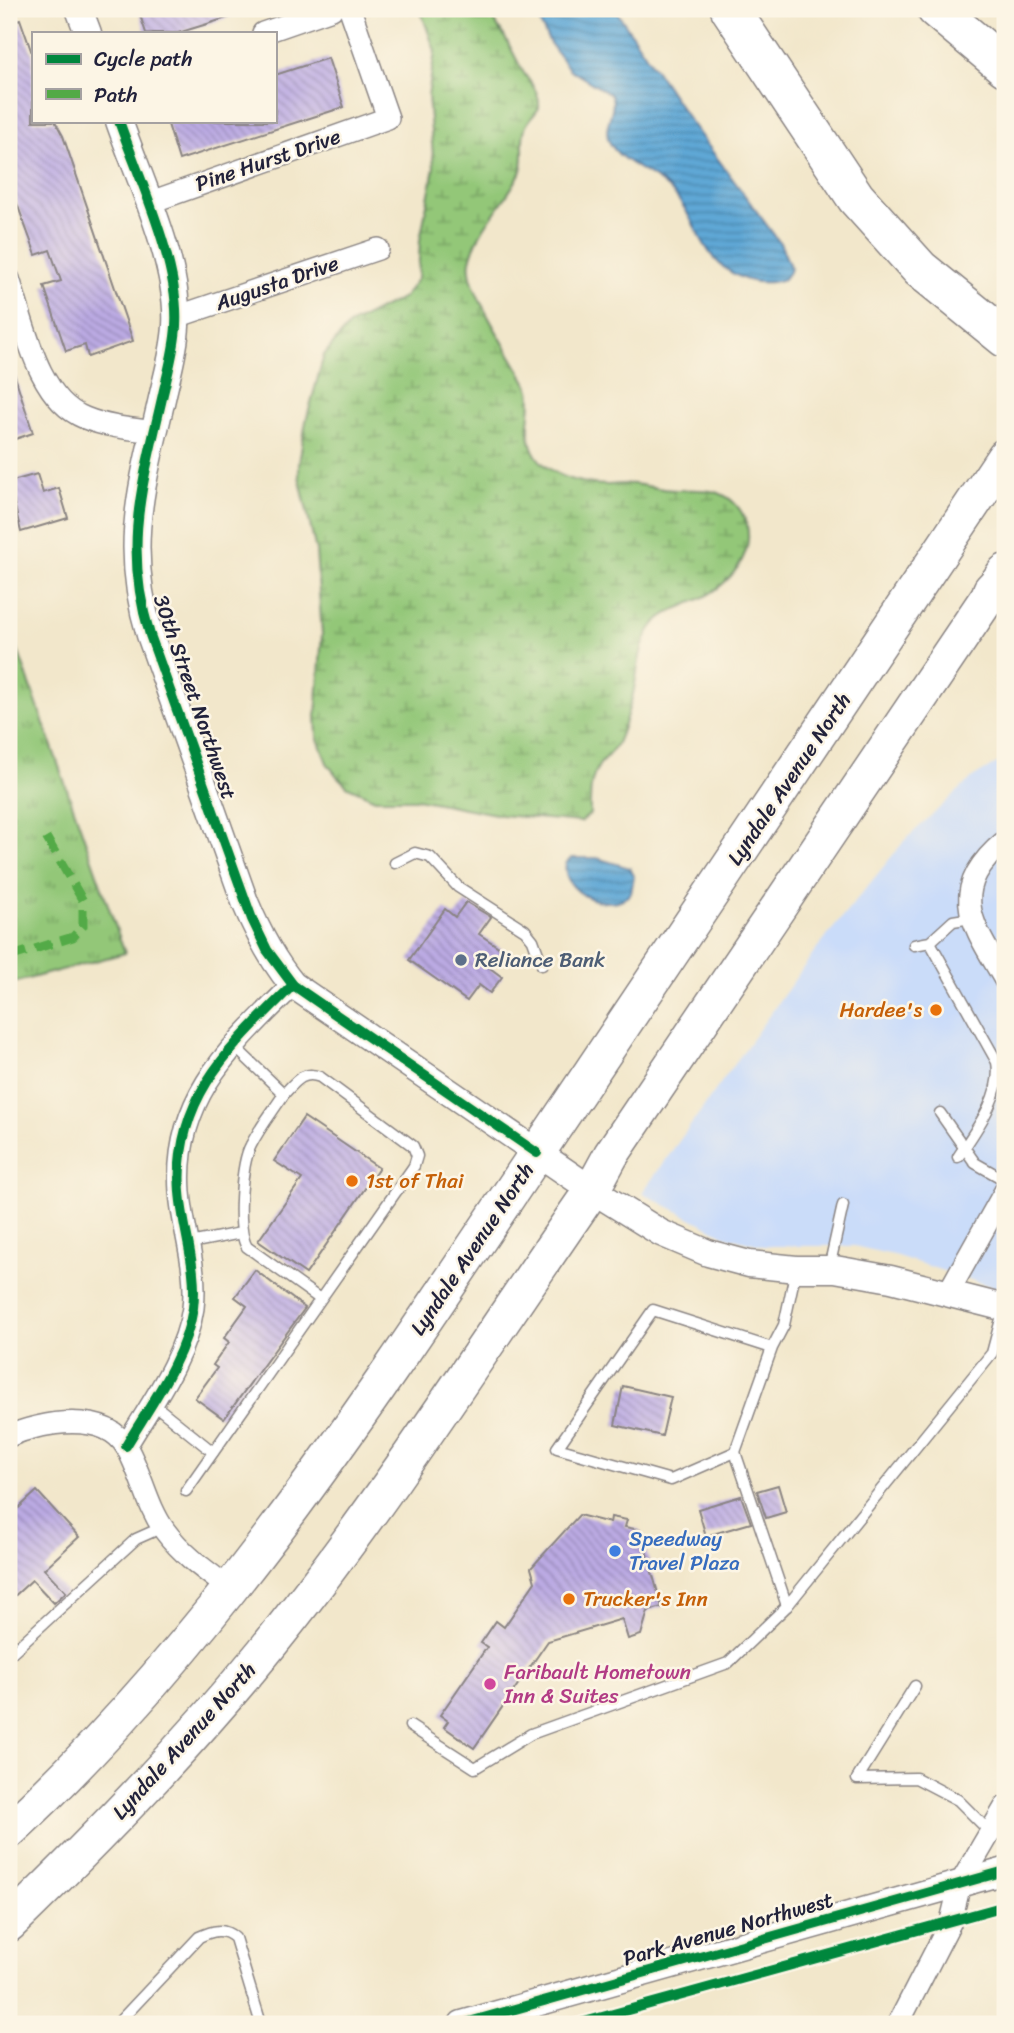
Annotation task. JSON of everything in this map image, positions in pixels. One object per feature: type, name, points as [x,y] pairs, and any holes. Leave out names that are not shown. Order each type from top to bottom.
[{"type":"highway","points":[[730,9],[856,198],[920,269],[1005,338]]},
{"type":"highway","points":[[936,9],[1005,67]]},
{"type":"highway","name":"Lyndale Avenue North","points":[[9,1831],[127,1714],[229,1588],[435,1305],[1005,456]]},
{"type":"highway","name":"Lyndale Avenue North","points":[[9,1924],[176,1752],[282,1629],[423,1434],[592,1190],[619,1143],[1001,580]]},
{"type":"street","points":[[79,9],[88,32]]},
{"type":"street","points":[[266,32],[332,9]]},
{"type":"street","name":"Pine Hurst Drive","points":[[148,202],[388,118],[350,9]]},
{"type":"street","name":"30th Street Northwest","points":[[119,122],[172,278],[176,317],[171,358],[135,530],[135,566],[141,606],[252,919],[267,950],[293,985],[537,1153],[661,1233],[708,1253],[749,1264],[796,1269],[830,1268],[1005,1308]]},
{"type":"street","name":"Augusta Drive","points":[[176,317],[378,249]]},
{"type":"street","points":[[9,279],[40,370],[61,404],[83,418],[99,423],[155,432]]},
{"type":"street","points":[[1005,841],[984,858],[970,897],[971,918],[978,937],[1005,980]]},
{"type":"street","points":[[126,1446],[152,1404],[181,1348],[192,1311],[195,1269],[180,1192],[186,1127],[206,1080],[233,1045],[293,985]]},
{"type":"street","points":[[948,1293],[1005,1191]]},
{"type":"street","points":[[9,1435],[41,1427],[82,1423],[98,1426],[126,1446],[163,1527],[189,1556],[229,1588]]},
{"type":"street","points":[[898,2024],[951,1921],[960,1884],[1005,1807]]},
{"type":"street","name":"Park Avenue Northwest","points":[[461,2024],[1005,1871]]},
{"type":"lane","points":[[394,863],[415,853],[430,857],[458,887],[524,930],[539,951],[542,965]]},
{"type":"lane","points":[[914,945],[930,942],[953,921],[971,918]]},
{"type":"lane","points":[[930,942],[998,1062],[1000,1076],[997,1090],[961,1152]]},
{"type":"lane","points":[[233,1045],[284,1094]]},
{"type":"lane","points":[[186,1491],[414,1166],[416,1156],[413,1146],[313,1074],[301,1076],[284,1094],[249,1147],[244,1174],[242,1233],[247,1247],[320,1299]]},
{"type":"lane","points":[[940,1113],[961,1152],[1005,1181]]},
{"type":"lane","points":[[830,1268],[843,1205]]},
{"type":"lane","points":[[190,1243],[242,1233]]},
{"type":"lane","points":[[787,1606],[735,1452],[772,1348],[784,1325],[796,1269]]},
{"type":"lane","points":[[410,1726],[475,1768],[531,1734],[727,1663],[787,1606],[992,1353],[1005,1308]]},
{"type":"lane","points":[[735,1452],[671,1480],[557,1448],[653,1310],[772,1348]]},
{"type":"lane","points":[[152,1404],[171,1416],[213,1452]]},
{"type":"lane","points":[[9,1655],[136,1539],[163,1527]]},
{"type":"lane","points":[[915,1686],[857,1779],[916,1778],[958,1800],[991,1833]]},
{"type":"lane","points":[[117,2024],[199,1937],[215,1930],[229,1933],[234,1938],[261,2024]]},
{"type":"shaded area","points":[[1005,758],[1005,1291],[897,1256],[854,1246],[764,1246],[726,1236],[642,1193],[818,947],[906,839],[971,779]]},
{"type":"green space","points":[[420,9],[484,9],[501,31],[538,96],[539,108],[524,131],[520,173],[485,227],[470,261],[470,273],[475,289],[530,390],[529,432],[537,457],[544,465],[564,477],[586,483],[713,491],[729,498],[736,505],[747,525],[747,547],[730,577],[711,593],[665,615],[647,635],[621,732],[615,746],[596,770],[591,788],[590,814],[581,822],[501,815],[417,799],[375,799],[348,787],[337,776],[327,763],[317,736],[322,634],[316,551],[299,476],[299,463],[306,421],[324,355],[349,325],[404,297],[418,278],[420,240],[434,168],[428,96],[435,51]]},
{"type":"green space","points":[[9,625],[125,953],[9,984]]},
{"type":"water","points":[[533,9],[615,9],[689,120],[780,243],[791,269],[784,279],[768,282],[747,280],[727,270],[716,260],[679,200],[668,188],[614,149],[607,135],[613,106],[611,95],[569,69],[550,43]]},
{"type":"water","points":[[572,858],[597,858],[630,868],[634,876],[631,893],[612,902],[589,898],[571,883],[566,874],[566,863]]},
{"type":"building","points":[[138,9],[245,9],[246,12],[181,32],[146,32]]},
{"type":"building","points":[[20,19],[32,53],[32,122],[56,122],[63,136],[133,341],[88,357],[85,345],[66,351],[44,286],[61,281],[50,250],[36,255],[9,182],[9,163],[18,160],[9,132],[9,23]]},
{"type":"building","points":[[328,58],[344,107],[179,160],[167,122],[276,122],[276,75]]},
{"type":"building","points":[[9,367],[12,367],[33,433],[9,441]]},
{"type":"building","points":[[37,474],[43,493],[59,488],[68,518],[21,532],[9,482]]},
{"type":"building","points":[[466,902],[491,917],[479,934],[503,950],[490,968],[502,977],[490,993],[479,985],[467,1001],[409,960],[445,909],[455,917]]},
{"type":"building","points":[[304,1117],[379,1168],[306,1274],[258,1241],[302,1179],[274,1161]]},
{"type":"building","points":[[255,1270],[305,1308],[224,1419],[195,1398],[217,1368],[213,1365],[229,1342],[224,1338],[247,1306],[235,1297]]},
{"type":"building","points":[[623,1386],[671,1397],[662,1436],[615,1425]]},
{"type":"building","points":[[778,1485],[786,1512],[766,1518],[757,1491]]},
{"type":"building","points":[[37,1491],[79,1537],[44,1569],[66,1592],[54,1603],[32,1580],[9,1601],[9,1517]]},
{"type":"building","points":[[741,1496],[751,1523],[706,1536],[698,1509]]},
{"type":"building","points":[[579,1515],[610,1523],[611,1517],[627,1520],[625,1527],[640,1530],[662,1607],[648,1611],[641,1635],[628,1639],[622,1619],[548,1641],[474,1748],[444,1727],[448,1721],[440,1715],[487,1647],[481,1643],[496,1621],[504,1627],[535,1582],[531,1568]]},
{"type":"marked path","points":[[9,957],[73,937],[83,926],[83,901],[42,830]]},
{"type":"cycle path","points":[[119,122],[165,249],[176,302],[173,351],[138,514],[137,571],[142,602],[150,635],[252,919],[267,950],[293,985],[537,1153]]},
{"type":"cycle path","points":[[126,1446],[175,1362],[193,1308],[194,1278],[180,1192],[180,1158],[186,1128],[211,1076],[229,1052],[293,985]]},
{"type":"cycle path","points":[[462,2024],[1005,1871]]},
{"type":"cycle path","points":[[577,2024],[1005,1906]]},
{"type":"place","name":"Reliance Bank","points":[[461,960]]},
{"type":"place","name":"Hardee's","points":[[936,1010]]},
{"type":"place","name":"1st of Thai","points":[[352,1181]]},
{"type":"place","name":"Speedway Travel Plaza","points":[[615,1551]]},
{"type":"place","name":"Trucker's Inn","points":[[569,1599]]},
{"type":"place","name":"Faribault Hometown Inn & Suites","points":[[490,1684]]}]
